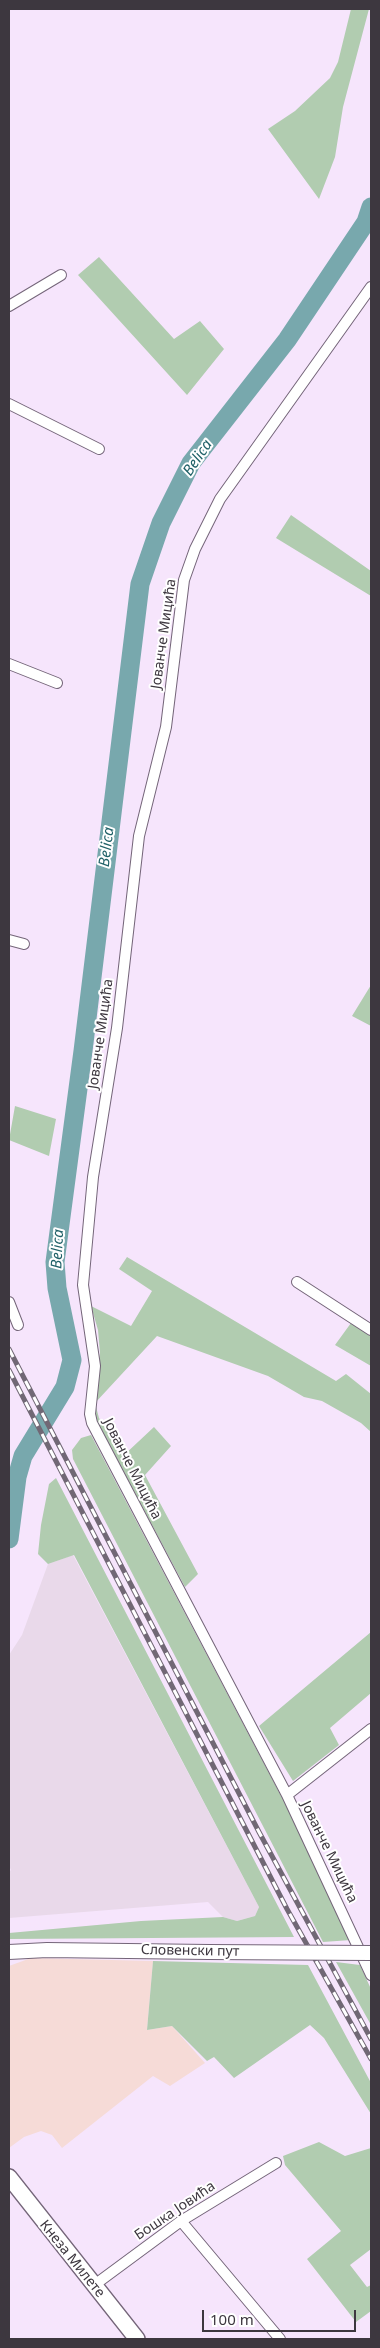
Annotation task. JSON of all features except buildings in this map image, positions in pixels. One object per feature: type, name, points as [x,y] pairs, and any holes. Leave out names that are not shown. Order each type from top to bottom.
[{"type":"main road","name":"Кнеза Милете","points":[[9,2178],[137,2339]]},
{"type":"street","points":[[9,306],[61,275]]},
{"type":"street","name":"Јованче Мицића","points":[[371,287],[220,499],[195,549],[184,580],[166,727],[139,836],[117,1028],[93,1177],[84,1285],[96,1366],[90,1414],[92,1423],[286,1795],[371,1975]]},
{"type":"street","points":[[9,404],[99,449]]},
{"type":"street","points":[[9,664],[57,683]]},
{"type":"street","points":[[9,940],[24,944]]},
{"type":"street","points":[[297,1282],[371,1330]]},
{"type":"street","points":[[9,1302],[18,1325]]},
{"type":"street","name":"Јованче Мицића","points":[[286,1795],[371,1729]]},
{"type":"street","name":"Словенски пут","points":[[9,1952],[55,1950],[371,1953]]},
{"type":"street","name":"Бошка Јовића","points":[[93,2286],[181,2220],[276,2163]]},
{"type":"street","points":[[181,2220],[280,2339]]},
{"type":"shaded area","points":[[73,1555],[259,1907],[255,1916],[237,1921],[223,1917],[208,1902],[9,1918],[9,1872],[11,1870],[9,1866],[9,1655],[22,1635],[48,1564]]},
{"type":"shaded area","points":[[31,1958],[153,1961],[147,2030],[172,2026],[205,2063],[170,2086],[153,2076],[62,2148],[52,2135],[41,2131],[24,2137],[9,2148],[9,1966]]},
{"type":"green space","points":[[351,9],[369,9],[343,107],[335,157],[319,199],[268,129],[295,111],[330,78],[338,62]]},
{"type":"green space","points":[[99,257],[174,339],[200,321],[224,349],[187,395],[78,275]]},
{"type":"green space","points":[[291,515],[371,571],[371,596],[276,538]]},
{"type":"green space","points":[[371,985],[371,1026],[352,1016]]},
{"type":"green space","points":[[15,1106],[56,1119],[49,1156],[9,1140]]},
{"type":"green space","points":[[127,1257],[336,1381],[346,1374],[371,1394],[371,1432],[361,1423],[322,1401],[304,1397],[268,1376],[157,1336],[95,1403],[99,1418],[123,1456],[154,1427],[171,1446],[145,1475],[198,1574],[185,1587],[93,1414],[100,1353],[98,1330],[91,1306],[131,1326],[152,1291],[119,1269]]},
{"type":"green space","points":[[351,1323],[371,1336],[371,1366],[335,1345]]},
{"type":"green space","points":[[91,1435],[288,1809],[351,1940],[323,1942],[73,1459],[72,1450],[81,1438]]},
{"type":"green space","points":[[56,1478],[294,1937],[9,1939],[9,1933],[141,1921],[223,1917],[237,1921],[255,1916],[259,1907],[74,1555],[48,1564],[38,1554],[41,1525],[49,1484]]},
{"type":"green space","points":[[371,1632],[371,1693],[330,1728],[339,1745],[293,1781],[259,1726]]},
{"type":"green space","points":[[153,1961],[308,1965],[371,2083],[371,2114],[324,2038],[310,2025],[234,2078],[214,2057],[207,2061],[172,2026],[147,2030]]},
{"type":"green space","points":[[336,1962],[360,1965],[371,1989],[371,2025]]},
{"type":"green space","points":[[319,2142],[345,2156],[371,2148],[371,2249],[350,2265],[367,2287],[371,2285],[371,2311],[356,2322],[307,2259],[341,2231],[285,2165],[283,2156]]},
{"type":"waterway","name":"Belica","points":[[9,1539],[17,1477],[23,1456],[65,1387],[72,1360],[57,1288],[55,1262],[83,1051],[140,584],[161,523],[191,463],[287,340],[366,222],[371,207]]},
{"type":"railway","points":[[9,1349],[259,1832],[371,2039]]},
{"type":"railway","points":[[9,1370],[287,1909],[371,2059]]}]
